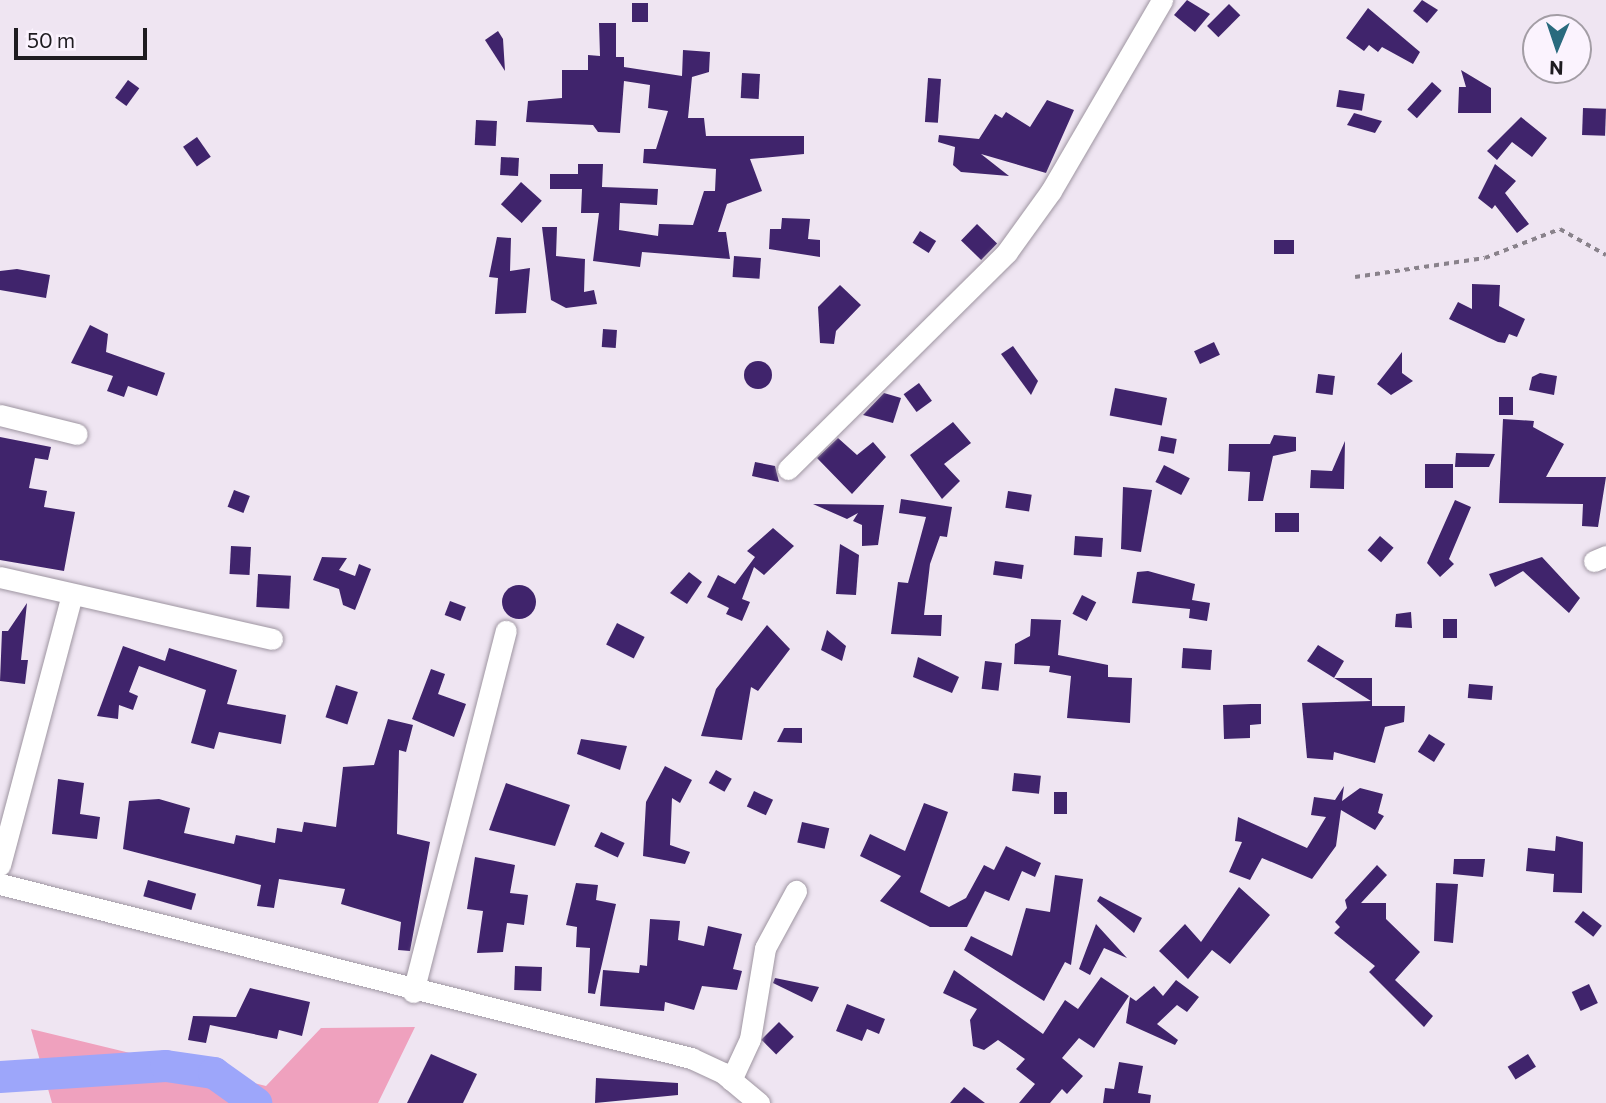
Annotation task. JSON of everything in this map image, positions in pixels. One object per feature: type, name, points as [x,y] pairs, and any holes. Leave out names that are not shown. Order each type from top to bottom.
[{"type":"street","points":[[788,469],[1007,252],[1051,191],[1163,0]]},
{"type":"street","points":[[0,415],[77,434]]},
{"type":"street","points":[[0,577],[72,595],[166,610],[272,639]]},
{"type":"street","points":[[0,866],[72,595]]},
{"type":"street","points":[[413,992],[506,631]]},
{"type":"street","points":[[0,884],[413,992],[691,1058],[732,1080],[759,1103]]},
{"type":"street","points":[[732,1080],[750,1039],[765,948],[796,891]]},
{"type":"path","points":[[1355,277],[1485,258],[1560,229],[1606,255]]},
{"type":"shaded area","points":[[415,1027],[378,1103],[52,1103],[31,1029],[266,1086],[321,1028]]},
{"type":"building","points":[[1187,0],[1210,14],[1195,32],[1174,15]]},
{"type":"building","points":[[1422,0],[1438,10],[1427,23],[1413,11]]},
{"type":"building","points":[[632,3],[648,3],[648,22],[632,22]]},
{"type":"building","points":[[1229,4],[1240,15],[1218,37],[1207,26]]},
{"type":"building","points":[[1368,8],[1420,52],[1413,64],[1382,47],[1378,52],[1369,45],[1364,51],[1346,38]]},
{"type":"building","points":[[599,23],[616,23],[616,57],[624,57],[624,67],[682,76],[683,50],[710,52],[709,72],[692,77],[688,118],[704,118],[706,136],[804,136],[804,154],[750,159],[762,191],[727,204],[718,232],[726,232],[730,259],[642,252],[640,267],[593,261],[599,213],[581,213],[582,189],[550,189],[550,174],[578,174],[578,164],[603,164],[602,187],[658,189],[657,205],[620,203],[619,230],[658,236],[659,224],[693,225],[704,191],[715,191],[716,169],[643,163],[644,149],[656,149],[668,111],[648,108],[650,85],[624,81],[620,133],[598,132],[593,125],[526,122],[528,101],[562,98],[562,70],[588,70],[588,55],[600,56]]},
{"type":"building","points":[[498,31],[503,39],[505,71],[485,40]]},
{"type":"building","points":[[1461,70],[1491,88],[1491,113],[1458,113],[1459,87],[1466,87]]},
{"type":"building","points":[[742,73],[760,74],[759,99],[741,98]]},
{"type":"building","points":[[928,78],[941,79],[938,123],[925,122]]},
{"type":"building","points":[[128,80],[139,88],[126,106],[115,98]]},
{"type":"building","points":[[1432,82],[1442,91],[1417,118],[1407,109]]},
{"type":"building","points":[[1339,90],[1365,94],[1362,111],[1336,107]]},
{"type":"building","points":[[1047,100],[1074,110],[1046,173],[981,154],[1009,176],[961,172],[953,165],[955,147],[938,142],[939,135],[979,139],[995,114],[1002,118],[1006,112],[1030,127]]},
{"type":"building","points":[[1583,108],[1606,109],[1605,136],[1582,135]]},
{"type":"building","points":[[1354,113],[1382,121],[1375,133],[1347,125]]},
{"type":"building","points":[[1521,117],[1547,138],[1532,157],[1512,142],[1497,160],[1487,151]]},
{"type":"building","points":[[476,120],[497,121],[496,146],[475,145]]},
{"type":"building","points":[[197,137],[211,157],[197,166],[183,147]]},
{"type":"building","points":[[501,157],[519,158],[518,176],[500,175]]},
{"type":"building","points":[[1495,164],[1516,181],[1505,193],[1529,224],[1517,233],[1495,205],[1492,209],[1478,198]]},
{"type":"building","points":[[521,182],[542,201],[522,223],[501,204]]},
{"type":"building","points":[[782,218],[810,219],[808,239],[820,240],[820,257],[769,249],[770,229],[781,229]]},
{"type":"building","points":[[977,224],[997,243],[981,260],[961,241]]},
{"type":"building","points":[[542,227],[557,227],[556,256],[585,259],[584,292],[594,290],[597,304],[566,308],[551,300]]},
{"type":"building","points":[[920,231],[936,241],[929,253],[913,243]]},
{"type":"building","points":[[497,237],[511,238],[510,271],[530,268],[526,313],[495,314],[498,278],[489,277]]},
{"type":"building","points":[[1274,240],[1294,240],[1294,254],[1274,254]]},
{"type":"building","points":[[734,256],[761,258],[759,279],[733,277]]},
{"type":"building","points":[[17,269],[50,275],[46,298],[0,290],[0,271]]},
{"type":"building","points":[[1472,284],[1500,285],[1499,306],[1525,319],[1517,337],[1509,334],[1505,343],[1498,342],[1449,319],[1458,302],[1472,309]]},
{"type":"building","points":[[840,285],[861,305],[836,331],[834,344],[820,343],[818,307]]},
{"type":"building","points":[[90,325],[108,334],[106,352],[165,373],[157,396],[128,386],[124,397],[107,391],[113,376],[71,363]]},
{"type":"building","points":[[603,329],[617,330],[616,348],[602,347]]},
{"type":"building","points":[[1214,342],[1220,355],[1200,364],[1194,351]]},
{"type":"building","points":[[1013,346],[1038,381],[1031,395],[1001,354]]},
{"type":"building","points":[[1402,352],[1402,373],[1413,381],[1391,395],[1377,384]]},
{"type":"building","points":[[758,361],[768,365],[772,375],[768,385],[758,389],[748,385],[744,375],[748,365]]},
{"type":"building","points":[[1540,373],[1557,376],[1554,395],[1529,390],[1532,377]]},
{"type":"building","points":[[1318,374],[1335,376],[1333,395],[1316,393]]},
{"type":"building","points":[[919,383],[932,401],[917,412],[904,394]]},
{"type":"building","points":[[1115,388],[1167,398],[1162,426],[1110,415]]},
{"type":"building","points":[[884,393],[901,398],[893,423],[863,415]]},
{"type":"building","points":[[1499,397],[1513,397],[1513,415],[1499,415]]},
{"type":"building","points":[[1503,419],[1534,421],[1533,427],[1564,444],[1546,477],[1606,477],[1598,527],[1582,526],[1583,504],[1499,503]]},
{"type":"building","points":[[953,422],[971,443],[944,464],[960,481],[942,499],[910,455]]},
{"type":"building","points":[[1274,435],[1296,437],[1296,451],[1273,456],[1263,501],[1248,501],[1250,472],[1228,471],[1229,444],[1270,444]]},
{"type":"building","points":[[1161,436],[1177,439],[1174,454],[1158,451]]},
{"type":"building","points":[[0,437],[51,447],[48,460],[35,458],[29,488],[47,491],[44,507],[75,512],[64,571],[0,560]]},
{"type":"building","points":[[838,438],[857,455],[873,442],[886,457],[852,494],[817,458]]},
{"type":"building","points":[[1345,441],[1344,489],[1310,488],[1311,470],[1332,471]]},
{"type":"building","points":[[1456,453],[1495,454],[1489,467],[1455,467]]},
{"type":"building","points":[[755,462],[775,466],[779,482],[752,476]]},
{"type":"building","points":[[1425,464],[1453,464],[1453,488],[1425,488]]},
{"type":"building","points":[[1164,465],[1190,478],[1181,495],[1155,482]]},
{"type":"building","points":[[1123,487],[1152,490],[1141,552],[1121,549]]},
{"type":"building","points":[[234,490],[250,496],[243,513],[228,507]]},
{"type":"building","points":[[1008,491],[1032,495],[1029,512],[1005,508]]},
{"type":"building","points":[[901,499],[952,507],[947,537],[940,536],[930,564],[924,615],[942,615],[941,636],[891,634],[898,582],[908,583],[926,517],[899,513]]},
{"type":"building","points":[[1455,500],[1471,507],[1449,559],[1454,564],[1440,577],[1427,563]]},
{"type":"building","points":[[813,504],[884,505],[878,545],[862,546],[862,525],[853,521],[858,513],[847,519]]},
{"type":"building","points":[[1275,513],[1299,513],[1299,532],[1275,532]]},
{"type":"building","points":[[773,528],[794,546],[764,575],[754,567],[742,599],[750,602],[742,621],[726,614],[729,608],[707,597],[718,575],[735,584],[755,557],[747,551]]},
{"type":"building","points":[[1075,536],[1103,538],[1102,557],[1074,555]]},
{"type":"building","points":[[1380,536],[1394,548],[1381,562],[1368,550]]},
{"type":"building","points":[[840,544],[859,555],[856,595],[836,594]]},
{"type":"building","points":[[231,546],[251,547],[250,575],[230,574]]},
{"type":"building","points":[[322,557],[347,558],[339,570],[355,576],[359,564],[371,569],[355,610],[343,605],[339,589],[313,580]]},
{"type":"building","points":[[1542,557],[1580,598],[1569,613],[1523,571],[1495,587],[1489,574]]},
{"type":"building","points":[[995,561],[1024,565],[1022,579],[993,575]]},
{"type":"building","points":[[1148,571],[1195,584],[1192,600],[1210,603],[1207,621],[1189,618],[1190,609],[1132,603],[1137,572]]},
{"type":"building","points":[[689,572],[702,582],[687,604],[670,593]]},
{"type":"building","points":[[258,574],[291,576],[289,609],[256,607]]},
{"type":"building","points":[[519,585],[531,590],[536,602],[531,614],[519,619],[507,614],[502,602],[507,590]]},
{"type":"building","points":[[1082,595],[1096,602],[1087,621],[1072,614]]},
{"type":"building","points":[[450,601],[466,607],[460,621],[445,615]]},
{"type":"building","points":[[27,603],[21,660],[28,660],[25,684],[0,681],[2,631],[8,631]]},
{"type":"building","points":[[1411,612],[1412,628],[1395,627],[1396,614]]},
{"type":"building","points":[[1031,619],[1061,620],[1058,655],[1108,665],[1108,677],[1132,678],[1130,723],[1067,718],[1071,676],[1049,672],[1050,666],[1014,664],[1015,644],[1030,636]]},
{"type":"building","points":[[1443,619],[1457,619],[1457,638],[1443,638]]},
{"type":"building","points":[[617,623],[645,637],[634,658],[606,644]]},
{"type":"building","points":[[767,625],[790,649],[758,691],[751,687],[742,740],[701,736],[716,689]]},
{"type":"building","points":[[827,630],[846,646],[842,661],[821,650]]},
{"type":"building","points":[[1318,645],[1344,661],[1334,678],[1307,661]]},
{"type":"building","points":[[123,646],[165,661],[169,648],[237,670],[227,704],[286,715],[281,744],[219,732],[214,749],[191,743],[206,690],[139,666],[129,692],[138,696],[133,710],[119,705],[118,719],[97,716]]},
{"type":"building","points":[[1183,648],[1212,650],[1211,670],[1182,668]]},
{"type":"building","points":[[918,657],[959,677],[952,693],[913,677]]},
{"type":"building","points":[[985,661],[1002,663],[998,691],[982,689]]},
{"type":"building","points":[[431,669],[445,674],[438,694],[466,704],[454,737],[412,719]]},
{"type":"building","points":[[1334,678],[1372,678],[1372,706],[1405,706],[1404,722],[1385,727],[1375,763],[1334,752],[1333,760],[1307,758],[1302,703],[1371,701]]},
{"type":"building","points":[[1469,684],[1493,686],[1492,700],[1468,698]]},
{"type":"building","points":[[336,685],[358,692],[347,724],[325,717]]},
{"type":"building","points":[[1261,704],[1261,724],[1250,725],[1250,738],[1224,739],[1223,705]]},
{"type":"building","points":[[388,719],[413,725],[406,752],[399,750],[397,834],[430,842],[410,951],[398,950],[401,922],[341,904],[345,889],[279,879],[274,908],[257,906],[261,885],[123,849],[129,801],[159,799],[190,808],[184,833],[234,844],[236,835],[275,843],[277,828],[302,832],[304,822],[336,827],[343,767],[374,765]]},
{"type":"building","points":[[784,728],[802,728],[802,743],[777,742]]},
{"type":"building","points":[[1429,734],[1445,744],[1434,762],[1418,752]]},
{"type":"building","points":[[581,739],[627,746],[620,770],[577,754]]},
{"type":"building","points":[[665,766],[692,780],[680,803],[672,798],[670,845],[690,852],[685,864],[643,856],[646,802]]},
{"type":"building","points":[[716,770],[732,779],[724,792],[709,783]]},
{"type":"building","points":[[1014,773],[1041,776],[1039,794],[1012,791]]},
{"type":"building","points":[[58,779],[84,783],[80,814],[100,817],[97,839],[52,834]]},
{"type":"building","points":[[506,783],[570,805],[555,846],[489,830]]},
{"type":"building","points":[[1344,786],[1342,801],[1360,788],[1383,794],[1378,813],[1384,816],[1375,830],[1341,810],[1336,846],[1312,879],[1262,858],[1250,880],[1229,872],[1242,842],[1235,841],[1238,817],[1307,848],[1326,817],[1311,815],[1314,797],[1335,800]]},
{"type":"building","points":[[754,791],[773,800],[766,815],[747,806]]},
{"type":"building","points":[[1054,792],[1067,792],[1067,814],[1054,814]]},
{"type":"building","points":[[924,803],[948,812],[920,892],[949,907],[966,898],[984,865],[994,870],[1006,846],[1041,863],[1035,877],[1022,871],[1009,901],[985,891],[967,927],[930,927],[880,901],[901,876],[860,856],[870,834],[905,851]]},
{"type":"building","points":[[802,822],[829,828],[825,849],[797,842]]},
{"type":"building","points":[[601,832],[625,843],[618,857],[594,847]]},
{"type":"building","points":[[1556,836],[1583,842],[1582,893],[1553,892],[1554,874],[1526,871],[1528,848],[1555,851]]},
{"type":"building","points":[[475,857],[515,865],[510,893],[528,895],[524,925],[507,923],[503,952],[477,953],[483,911],[467,909]]},
{"type":"building","points":[[1454,859],[1485,859],[1483,877],[1453,874]]},
{"type":"building","points":[[1377,865],[1387,875],[1361,903],[1386,903],[1386,919],[1420,952],[1395,980],[1433,1016],[1424,1027],[1369,972],[1375,966],[1334,933],[1340,927],[1335,922],[1347,908],[1345,900]]},
{"type":"building","points":[[1055,875],[1083,879],[1071,965],[1065,962],[1044,1001],[964,950],[971,936],[1012,956],[1026,908],[1050,912]]},
{"type":"building","points":[[148,880],[196,894],[191,910],[143,896]]},
{"type":"building","points":[[576,883],[598,885],[596,900],[616,904],[595,994],[588,993],[590,948],[576,947],[577,927],[566,925]]},
{"type":"building","points":[[1436,883],[1458,884],[1453,943],[1434,941]]},
{"type":"building","points":[[1239,887],[1270,915],[1230,964],[1212,950],[1188,979],[1159,951],[1185,924],[1201,942]]},
{"type":"building","points":[[1100,896],[1142,918],[1134,933],[1097,901]]},
{"type":"building","points":[[1583,911],[1602,926],[1593,937],[1574,922]]},
{"type":"building","points":[[650,919],[680,921],[678,940],[704,946],[708,926],[742,934],[733,969],[742,971],[737,990],[702,986],[694,1010],[665,1002],[664,1011],[600,1006],[603,970],[639,973],[640,965],[647,966]]},
{"type":"building","points":[[1096,924],[1127,958],[1104,948],[1090,975],[1079,969]]},
{"type":"building","points":[[515,966],[542,967],[541,991],[514,990]]},
{"type":"building","points":[[954,970],[1043,1034],[1065,1000],[1078,1009],[1101,977],[1129,996],[1094,1048],[1079,1038],[1062,1058],[1083,1076],[1067,1094],[1062,1089],[1050,1103],[1019,1103],[1035,1084],[1016,1069],[1025,1059],[998,1040],[984,1050],[973,1046],[970,1020],[977,1009],[943,993]]},
{"type":"building","points":[[775,978],[819,987],[812,1002],[773,983]]},
{"type":"building","points":[[1176,980],[1199,997],[1187,1012],[1177,1005],[1157,1024],[1178,1040],[1175,1045],[1126,1023],[1130,997],[1136,1001],[1154,986],[1163,996]]},
{"type":"building","points":[[1589,984],[1598,1003],[1581,1011],[1572,992]]},
{"type":"building","points":[[250,988],[310,1002],[302,1036],[279,1030],[277,1039],[210,1025],[206,1043],[188,1040],[193,1016],[236,1017]]},
{"type":"building","points":[[847,1004],[885,1019],[879,1034],[867,1029],[862,1041],[836,1031]]},
{"type":"building","points":[[779,1022],[794,1037],[776,1055],[761,1040]]},
{"type":"building","points":[[431,1054],[477,1074],[463,1103],[407,1103]]},
{"type":"building","points":[[1528,1054],[1536,1067],[1516,1079],[1508,1067]]},
{"type":"building","points":[[1119,1062],[1143,1066],[1138,1093],[1151,1095],[1150,1103],[1103,1103],[1105,1088],[1114,1089]]},
{"type":"building","points":[[596,1078],[678,1083],[678,1095],[595,1103]]},
{"type":"building","points":[[964,1087],[985,1103],[950,1103]]},
{"type":"waterway","points":[[0,1077],[166,1066],[214,1073],[256,1103]]}]
